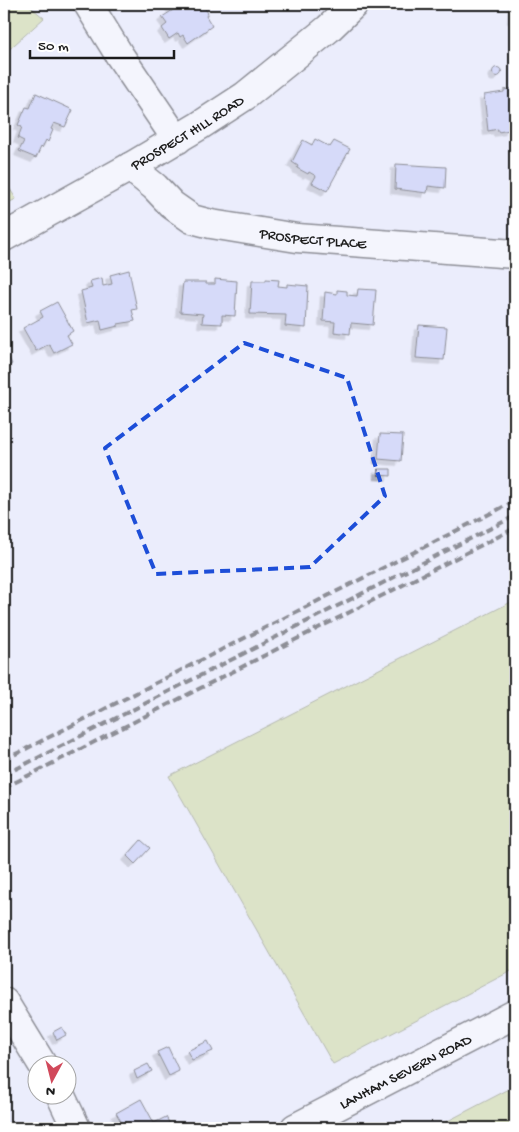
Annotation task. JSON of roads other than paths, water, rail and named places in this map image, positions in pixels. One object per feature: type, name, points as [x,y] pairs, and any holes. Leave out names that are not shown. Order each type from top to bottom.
[{"type":"street","points":[[88,4],[120,56],[177,140]]},
{"type":"street","name":"PROSPECT HILL ROAD","points":[[4,237],[177,140],[246,96],[328,29],[354,4]]},
{"type":"street","name":"PROSPECT PLACE","points":[[130,167],[155,187],[172,205],[192,219],[210,224],[297,238],[515,254]]},
{"type":"street","points":[[4,1002],[36,1054]]},
{"type":"street","name":"LANHAM SEVERN ROAD","points":[[295,1128],[515,1014]]},
{"type":"street","points":[[65,1104],[76,1128]]},
{"type":"railway","points":[[4,760],[515,501]]},
{"type":"railway","points":[[4,775],[515,516]]},
{"type":"railway","points":[[4,788],[515,528]]}]
